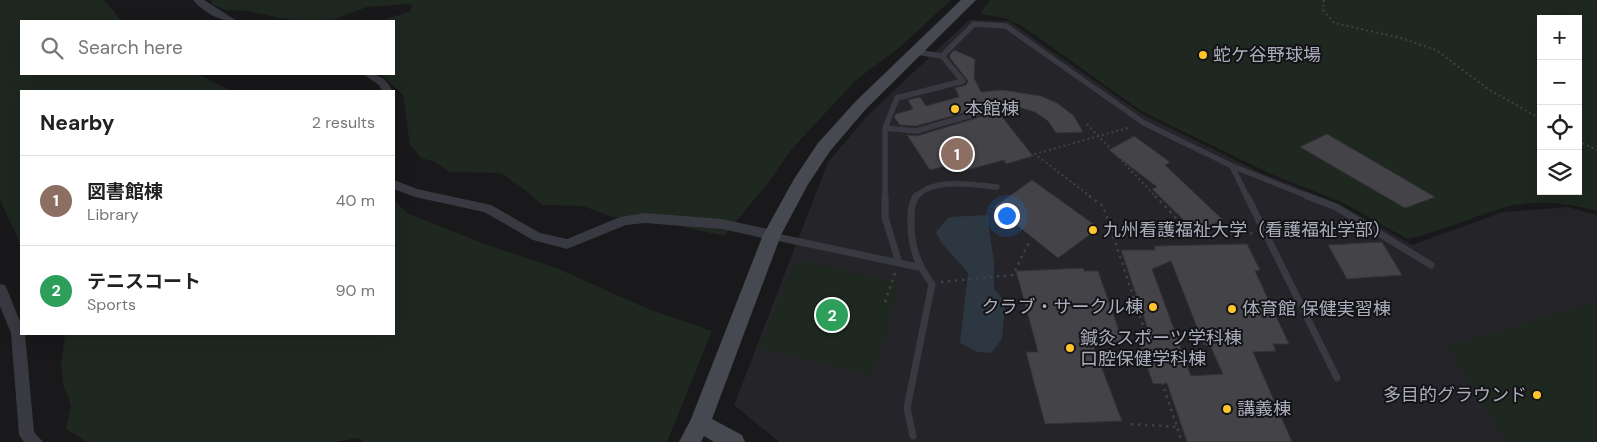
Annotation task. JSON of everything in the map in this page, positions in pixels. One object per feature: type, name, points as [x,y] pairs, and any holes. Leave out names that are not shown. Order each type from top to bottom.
[{"type":"street","points":[[198,0],[207,8],[230,20]]},
{"type":"street","points":[[690,442],[700,423],[772,235],[800,183],[824,147],[861,105],[969,0]]},
{"type":"street","points":[[370,75],[383,83],[387,90]]},
{"type":"street","points":[[395,184],[415,192],[487,208],[537,237],[567,244],[624,220],[645,218],[722,224],[772,235]]},
{"type":"street","points":[[0,289],[4,316],[18,333],[27,435],[35,442]]},
{"type":"street","points":[[700,423],[734,442]]},
{"type":"lane","points":[[942,56],[974,24],[1006,26],[1144,123],[1232,166],[1336,207],[1431,265]]},
{"type":"lane","points":[[898,263],[885,218],[885,128],[897,98],[963,81],[942,56],[916,52]]},
{"type":"lane","points":[[885,128],[916,131],[982,112]]},
{"type":"lane","points":[[1232,166],[1337,378]]},
{"type":"lane","points":[[913,436],[907,408],[932,284],[918,267],[911,241],[912,203],[921,191],[939,184],[997,187]]},
{"type":"lane","points":[[772,235],[789,241],[918,267]]},
{"type":"path","points":[[1324,0],[1323,9],[1334,23],[1401,38],[1436,50],[1488,89],[1537,118]]},
{"type":"path","points":[[1144,123],[1036,154],[1103,206],[1182,442]]},
{"type":"path","points":[[1087,124],[1192,235],[1266,233]]},
{"type":"path","points":[[1582,143],[1597,150]]},
{"type":"path","points":[[951,280],[1013,275],[1029,242]]},
{"type":"path","points":[[885,302],[898,263]]},
{"type":"path","points":[[1130,424],[1177,427]]},
{"type":"shaded area","points":[[0,0],[102,0],[107,3],[121,20],[20,20],[20,75],[200,75],[229,90],[20,90],[20,244],[0,200]]},
{"type":"shaded area","points":[[212,0],[951,0],[900,47],[856,80],[791,150],[768,183],[724,236],[638,217],[612,217],[583,206],[542,205],[528,192],[501,173],[450,172],[435,162],[421,158],[410,145],[403,95],[382,75],[395,75],[395,20],[382,20],[409,12],[413,6],[408,4],[367,7],[335,19],[302,20],[285,19],[248,11],[224,10],[212,4]]},
{"type":"shaded area","points":[[990,0],[1597,0],[1597,211],[1550,203],[1513,205],[1431,233],[1407,239],[1344,203],[1273,175],[1141,111],[1025,28],[1005,18],[980,14]]},
{"type":"shaded area","name":"九州看護福祉大学（看護福祉学部）","points":[[969,20],[1009,21],[1142,114],[1261,173],[1341,205],[1412,245],[1503,212],[1568,207],[1597,215],[1597,442],[779,442],[734,405],[828,162],[868,115]]},
{"type":"shaded area","points":[[395,201],[407,213],[485,244],[554,267],[646,308],[712,331],[667,442],[363,442],[358,438],[335,442],[87,442],[66,429],[71,405],[64,387],[61,366],[65,335],[395,335]]},
{"type":"shaded area","points":[[987,215],[994,262],[994,289],[1003,299],[1005,308],[1002,339],[991,353],[977,352],[960,343],[968,273],[940,241],[936,232],[949,217]]},
{"type":"shaded area","points":[[796,259],[900,284],[873,376],[760,347]]},
{"type":"shaded area","name":"多目的グラウンド","points":[[1597,301],[1597,442],[1507,442],[1448,347]]},
{"type":"building","name":"本館棟","points":[[954,50],[975,59],[974,78],[981,92],[1003,90],[1041,96],[1057,103],[1074,116],[1083,132],[1056,133],[1048,121],[1035,112],[987,98],[1033,156],[1006,164],[1004,160],[960,172],[954,164],[930,170],[907,135],[917,136],[983,116],[986,114],[986,109],[981,108],[916,126],[900,125],[894,117],[896,114],[913,109],[908,100],[920,97],[926,106],[959,97],[955,88],[966,85],[968,81],[950,58]]},
{"type":"building","points":[[1327,134],[1435,197],[1405,208],[1300,147]]},
{"type":"building","points":[[1134,136],[1170,162],[1165,165],[1223,220],[1195,231],[1152,189],[1157,187],[1109,150]]},
{"type":"building","points":[[1032,180],[1099,228],[1058,258],[994,207]]},
{"type":"building","points":[[1382,242],[1402,275],[1347,279],[1328,245]]},
{"type":"building","points":[[1247,244],[1260,270],[1255,271],[1289,344],[1273,344],[1276,351],[1253,352],[1292,442],[1187,442],[1167,383],[1153,384],[1136,333],[1149,333],[1121,250],[1155,250],[1154,246]],"holes":[[[1171,261],[1204,345],[1210,345],[1223,374],[1191,376],[1152,269]]]},
{"type":"building","name":"鍼灸スポーツ学科棟 口腔保健学科棟","points":[[1083,268],[1084,271],[1098,271],[1123,342],[1093,345],[1122,421],[1045,424],[1026,352],[1038,352],[1016,271]]},
{"type":"place","name":"蛇ケ谷野球場","points":[[1203,55]]},
{"type":"place","name":"本館棟","points":[[955,109]]},
{"type":"place","name":"図書館棟","points":[[957,154]]},
{"type":"place","name":"九州看護福祉大学（看護福祉学部）","points":[[1093,230]]},
{"type":"place","name":"クラブ・サークル棟","points":[[1153,307]]},
{"type":"place","name":"体育館 保健実習棟","points":[[1232,309]]},
{"type":"place","name":"テニスコート","points":[[832,315]]},
{"type":"place","name":"鍼灸スポーツ学科棟 口腔保健学科棟","points":[[1070,348]]},
{"type":"place","name":"多目的グラウンド","points":[[1537,395]]},
{"type":"place","name":"講義棟","points":[[1227,409]]}]
